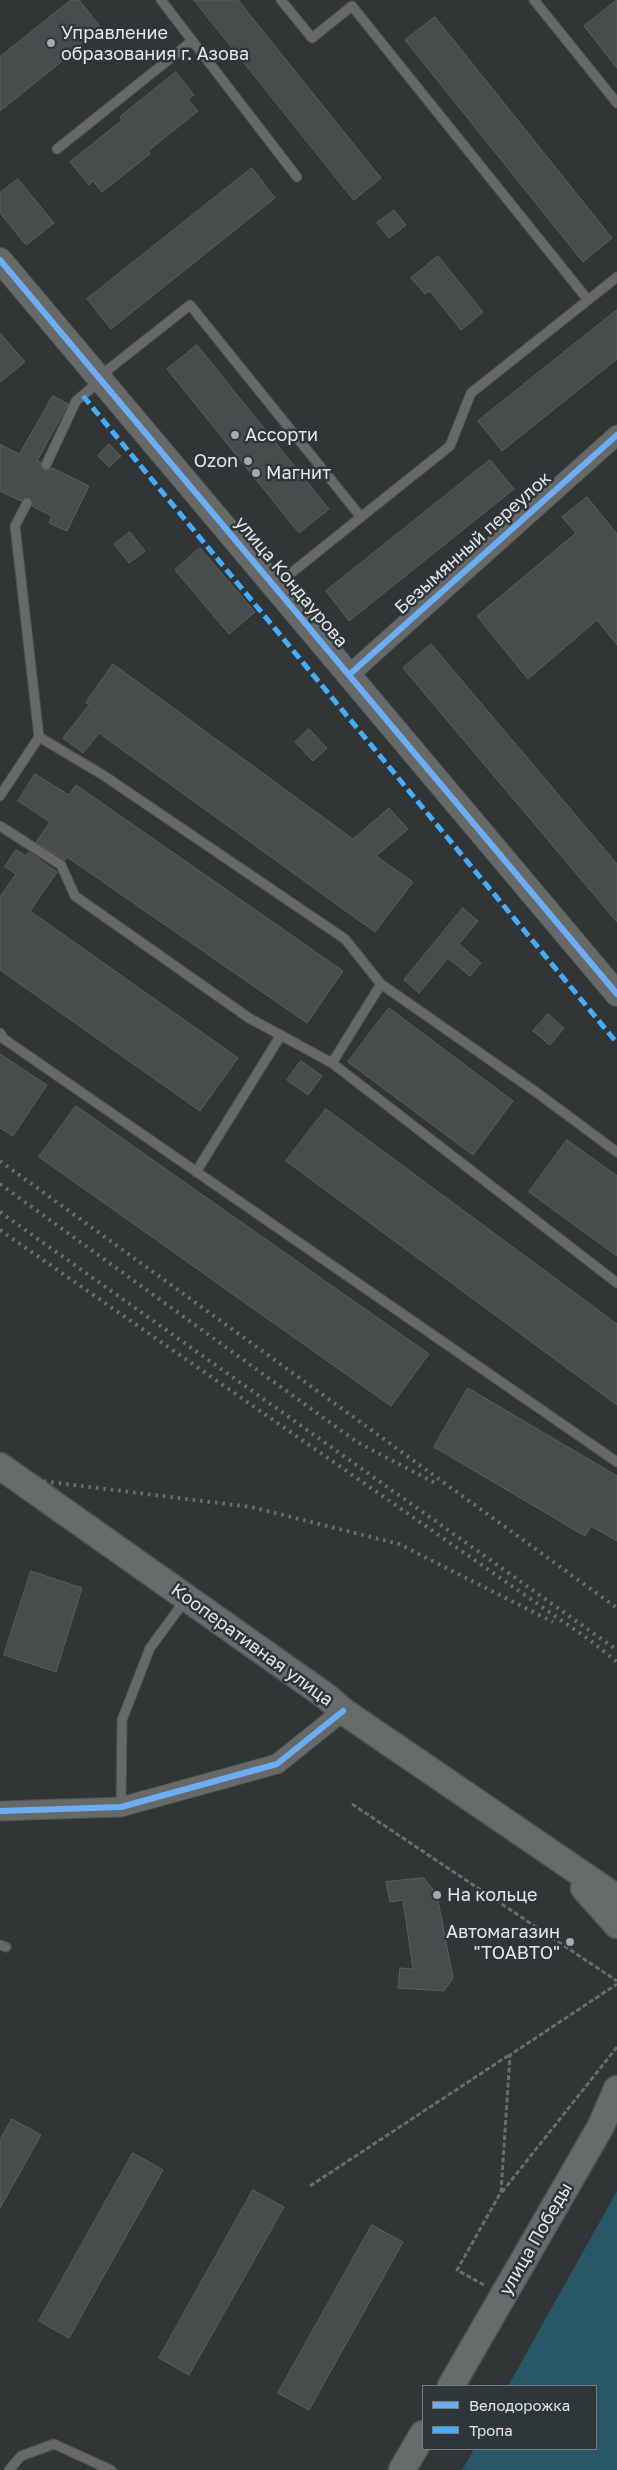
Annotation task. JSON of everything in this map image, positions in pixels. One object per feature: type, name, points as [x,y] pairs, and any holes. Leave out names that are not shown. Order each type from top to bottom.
[{"type":"main road","name":"Кооперативная улица","points":[[0,1466],[327,1697],[343,1712],[617,1898]]},
{"type":"main road","name":"Кооперативная улица","points":[[554,1856],[617,1925]]},
{"type":"main road","name":"улица Победы","points":[[452,2385],[609,2119],[617,2089]]},
{"type":"main road","points":[[402,2470],[422,2436]]},
{"type":"street","name":"улица Кондаурова","points":[[0,260],[350,674],[617,994]]},
{"type":"street","name":"Безымянный переулок","points":[[350,674],[617,435]]},
{"type":"street","points":[[0,1811],[121,1807],[277,1764],[343,1712]]},
{"type":"lane","points":[[161,0],[297,177]]},
{"type":"lane","points":[[281,0],[312,38],[352,6],[588,300]]},
{"type":"lane","points":[[534,0],[617,103]]},
{"type":"lane","points":[[57,148],[192,41]]},
{"type":"lane","points":[[274,586],[450,446],[471,393],[617,276]]},
{"type":"lane","points":[[46,465],[76,402],[99,379],[190,305],[360,517]]},
{"type":"lane","points":[[0,796],[39,737],[15,526],[27,503]]},
{"type":"lane","points":[[39,737],[103,775],[344,939],[381,984],[536,1092],[617,1152]]},
{"type":"lane","points":[[0,826],[61,866],[76,896],[249,1018],[332,1063],[617,1283]]},
{"type":"lane","points":[[332,1063],[381,984]]},
{"type":"lane","points":[[0,1033],[4,1039],[617,1462]]},
{"type":"lane","points":[[196,1172],[281,1035]]},
{"type":"lane","points":[[121,1807],[122,1720],[150,1648],[187,1597]]},
{"type":"lane","points":[[9,2470],[21,2456],[54,2444],[110,2470]]},
{"type":"path","points":[[310,2186],[617,1983],[352,1804]]},
{"type":"path","points":[[504,2296],[456,2270],[501,2192],[617,2047]]},
{"type":"path","points":[[501,2192],[510,2054]]},
{"type":"shaded area","points":[[617,2191],[617,2470],[462,2470],[473,2450],[597,2450],[597,2385],[509,2385]]},
{"type":"building","name":"Управление образования г. Азова","points":[[71,0],[79,0],[102,29],[0,111],[0,57]]},
{"type":"building","points":[[194,0],[238,0],[381,178],[354,200]]},
{"type":"building","points":[[617,0],[617,68],[584,26]]},
{"type":"building","points":[[435,17],[612,238],[583,262],[405,40]]},
{"type":"building","points":[[176,72],[194,95],[188,99],[198,111],[148,151],[150,154],[102,192],[93,181],[89,185],[70,162],[122,120],[120,117]]},
{"type":"building","points":[[252,168],[275,198],[111,329],[87,299]]},
{"type":"building","points":[[18,179],[54,223],[26,245],[0,213],[0,193]]},
{"type":"building","points":[[394,210],[406,225],[389,238],[377,223]]},
{"type":"building","points":[[438,256],[483,312],[461,330],[430,291],[425,294],[411,278]]},
{"type":"building","points":[[617,310],[617,359],[502,451],[478,421]]},
{"type":"building","points":[[0,333],[25,362],[0,382]]},
{"type":"building","points":[[197,345],[329,509],[299,533],[167,369]]},
{"type":"building","points":[[53,396],[68,404],[37,461],[40,462],[43,470],[47,471],[52,468],[89,486],[67,531],[49,523],[52,516],[32,506],[30,498],[24,498],[21,501],[0,491],[0,444],[19,454]]},
{"type":"building","points":[[109,444],[121,456],[109,467],[98,456]]},
{"type":"building","points":[[490,460],[514,489],[349,621],[326,591]]},
{"type":"building","points":[[587,497],[617,534],[617,645],[597,620],[528,679],[477,616],[576,533],[562,517]]},
{"type":"building","points":[[130,532],[145,551],[129,563],[114,544]]},
{"type":"building","points":[[200,548],[255,612],[229,634],[175,570]]},
{"type":"building","points":[[431,644],[617,864],[617,922],[403,668]]},
{"type":"building","points":[[113,664],[353,839],[389,808],[408,829],[376,856],[413,882],[375,932],[99,733],[83,753],[63,738],[89,705],[86,703]]},
{"type":"building","points":[[309,729],[327,748],[313,761],[295,742]]},
{"type":"building","points":[[35,774],[69,795],[76,785],[343,971],[307,1023],[67,857],[65,860],[36,842],[50,822],[18,801]]},
{"type":"building","points":[[16,850],[26,856],[29,852],[57,872],[30,911],[238,1058],[200,1111],[0,970],[0,897],[16,874],[5,867]]},
{"type":"building","points":[[463,908],[478,921],[459,944],[481,963],[470,976],[448,958],[419,993],[404,980]]},
{"type":"building","points":[[389,1008],[513,1101],[473,1155],[348,1062]]},
{"type":"building","points":[[548,1014],[564,1028],[550,1045],[533,1031]]},
{"type":"building","points":[[0,1054],[47,1085],[13,1136],[0,1128]]},
{"type":"building","points":[[301,1061],[322,1076],[308,1095],[287,1080]]},
{"type":"building","points":[[76,1106],[429,1354],[391,1406],[39,1157]]},
{"type":"building","points":[[326,1109],[617,1324],[617,1405],[286,1161]]},
{"type":"building","points":[[567,1140],[617,1176],[617,1256],[529,1192]]},
{"type":"building","points":[[468,1388],[617,1476],[617,1541],[591,1526],[585,1536],[434,1447]]},
{"type":"building","points":[[31,1571],[82,1588],[56,1672],[4,1655]]},
{"type":"building","points":[[424,1878],[437,1895],[453,1978],[444,1991],[398,1988],[400,1968],[413,1969],[403,1900],[390,1902],[386,1882]]},
{"type":"building","points":[[12,2119],[41,2135],[0,2208],[0,2140]]},
{"type":"building","points":[[133,2153],[163,2170],[69,2338],[39,2321]]},
{"type":"building","points":[[253,2190],[284,2207],[189,2375],[159,2358]]},
{"type":"building","points":[[372,2225],[403,2242],[309,2410],[278,2393]]},
{"type":"railway","points":[[0,1161],[617,1608]]},
{"type":"railway","points":[[0,1184],[357,1442],[435,1483]]},
{"type":"railway","points":[[0,1212],[617,1650]]},
{"type":"railway","points":[[0,1230],[591,1641],[617,1662]]},
{"type":"railway","points":[[0,1472],[17,1478],[251,1507],[399,1544],[553,1622]]},
{"type":"marked path","points":[[83,396],[617,1043]]},
{"type":"cycle path","points":[[0,260],[617,994]]},
{"type":"cycle path","points":[[350,674],[617,435]]},
{"type":"cycle path","points":[[0,1811],[121,1807],[277,1764],[343,1711]]},
{"type":"place","name":"Управление образования г. Азова","points":[[51,43]]},
{"type":"place","name":"Ассорти","points":[[235,435]]},
{"type":"place","name":"Ozon","points":[[248,461]]},
{"type":"place","name":"Магнит","points":[[256,473]]},
{"type":"place","name":"На кольце","points":[[437,1895]]},
{"type":"place","name":"Автомагазин \"ТОАВТО\"","points":[[570,1942]]}]
